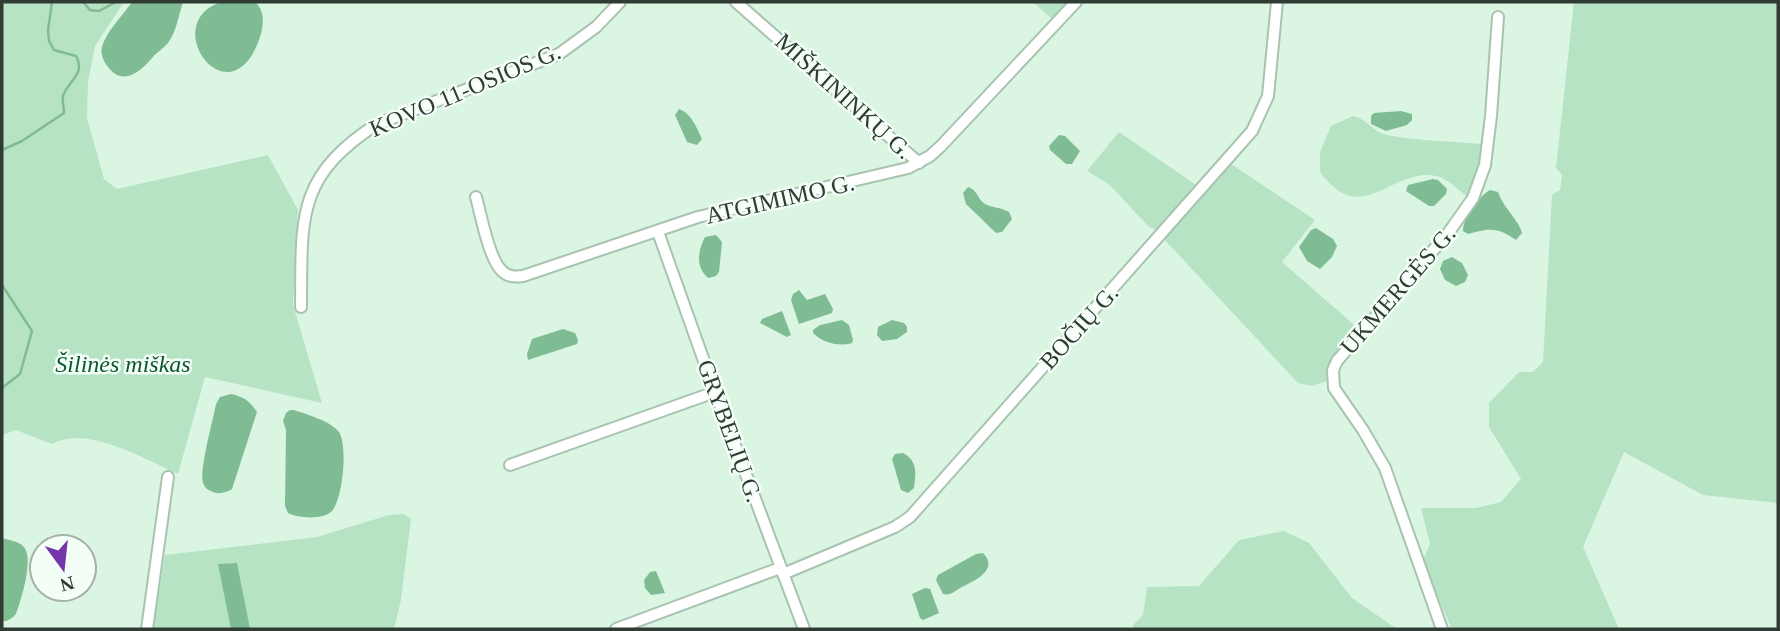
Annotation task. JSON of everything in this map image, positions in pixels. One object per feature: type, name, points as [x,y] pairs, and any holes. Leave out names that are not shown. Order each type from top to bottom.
[{"type":"street","name":"KOVO 11-OSIOS G.","points":[[301,307],[302,229],[308,200],[319,176],[358,136],[377,124],[559,54],[596,27],[620,2]]},
{"type":"street","name":"MIŠKININKŲ G.","points":[[736,2],[919,163]]},
{"type":"street","name":"ATGIMIMO G.","points":[[476,197],[495,263],[503,272],[513,277],[523,276],[698,217],[894,173],[919,163],[942,146],[1076,2]]},
{"type":"street","name":"BOČIŲ G.","points":[[616,629],[884,533],[910,517],[1252,131],[1268,96],[1277,2]]},
{"type":"street","name":"UKMERGĖS G.","points":[[1442,629],[1385,468],[1363,430],[1340,399],[1332,378],[1338,361],[1449,232],[1473,198],[1485,165],[1498,17]]},
{"type":"street","name":"GRYBELIŲ G.","points":[[658,232],[804,629]]},
{"type":"street","points":[[510,465],[715,392]]},
{"type":"street","points":[[147,629],[168,477]]},
{"type":"green space","name":"Šilinės miškas","points":[[2,2],[124,2],[95,46],[88,82],[87,118],[104,179],[117,189],[268,155],[298,210],[293,305],[322,403],[205,377],[178,474],[99,441],[66,439],[52,444],[16,430],[2,435]]},
{"type":"green space","points":[[1033,2],[1070,2],[1052,19]]},
{"type":"green space","points":[[1574,2],[1778,2],[1778,503],[1703,495],[1624,452],[1583,547],[1619,629],[1452,629],[1422,562],[1430,544],[1421,508],[1476,508],[1501,502],[1521,479],[1489,427],[1489,403],[1519,372],[1533,372],[1543,362],[1552,195],[1560,190],[1562,175],[1556,168]]},
{"type":"green space","points":[[1353,116],[1387,135],[1482,144],[1480,163],[1467,196],[1440,177],[1422,175],[1358,197],[1346,195],[1334,187],[1320,171],[1320,152],[1331,126]]},
{"type":"green space","points":[[1119,132],[1196,185],[1158,230],[1149,227],[1109,184],[1087,171]]},
{"type":"green space","points":[[1231,164],[1315,220],[1282,262],[1360,330],[1328,370],[1327,381],[1312,386],[1298,383],[1164,239]]},
{"type":"green space","points":[[404,514],[411,519],[401,600],[394,629],[153,629],[165,555],[317,537],[389,515]]},
{"type":"green space","points":[[1284,531],[1309,543],[1352,598],[1397,629],[1134,629],[1133,625],[1143,615],[1147,587],[1199,586],[1239,540]]},
{"type":"shaded area","points":[[132,2],[183,2],[168,43],[143,68],[132,75],[120,76],[107,65],[102,50],[107,35]]},
{"type":"shaded area","points":[[221,2],[255,2],[262,14],[260,37],[247,61],[233,71],[218,70],[205,60],[197,46],[196,29],[203,13]]},
{"type":"shaded area","points":[[679,109],[690,117],[698,130],[702,139],[697,145],[687,142],[675,115]]},
{"type":"shaded area","points":[[1401,111],[1412,114],[1412,120],[1407,125],[1386,131],[1371,124],[1371,116],[1374,113]]},
{"type":"shaded area","points":[[1059,135],[1065,136],[1080,151],[1072,164],[1066,164],[1050,150],[1049,146]]},
{"type":"shaded area","points":[[1433,179],[1447,189],[1446,194],[1434,206],[1429,206],[1406,191],[1408,185]]},
{"type":"shaded area","points":[[968,187],[974,190],[985,204],[1009,212],[1012,219],[1002,232],[996,233],[966,204],[963,193]]},
{"type":"shaded area","points":[[1490,190],[1498,192],[1520,228],[1522,233],[1516,240],[1493,230],[1468,234],[1463,231],[1472,208]]},
{"type":"shaded area","points":[[1316,228],[1333,239],[1337,246],[1332,257],[1320,269],[1307,261],[1299,247],[1311,230]]},
{"type":"shaded area","points":[[716,235],[722,242],[719,272],[708,278],[699,264],[699,253],[705,237]]},
{"type":"shaded area","points":[[1452,257],[1462,263],[1468,275],[1465,282],[1456,286],[1445,280],[1440,269],[1443,261]]},
{"type":"shaded area","points":[[799,290],[807,300],[825,294],[833,309],[832,313],[799,324],[791,300],[793,294]]},
{"type":"shaded area","points":[[782,311],[791,335],[787,337],[760,323],[762,319]]},
{"type":"shaded area","points":[[842,320],[849,325],[852,343],[831,343],[813,333],[820,325]]},
{"type":"shaded area","points":[[892,320],[904,323],[907,332],[897,339],[882,341],[877,335],[878,327]]},
{"type":"shaded area","points":[[563,329],[575,333],[577,344],[528,360],[527,354],[532,339]]},
{"type":"shaded area","points":[[231,394],[246,400],[257,412],[232,489],[216,493],[204,484],[203,468],[216,404],[220,397]]},
{"type":"shaded area","points":[[290,410],[330,424],[342,439],[344,460],[339,497],[327,515],[292,515],[285,506],[286,430],[283,421]]},
{"type":"shaded area","points":[[903,453],[915,468],[914,488],[908,493],[901,490],[892,459],[895,454]]},
{"type":"shaded area","points":[[2,538],[23,546],[28,559],[26,579],[16,614],[2,621]]},
{"type":"shaded area","points":[[983,553],[988,564],[984,573],[951,593],[943,594],[936,580],[938,575],[976,554]]},
{"type":"shaded area","points":[[237,563],[250,629],[231,629],[218,564]]},
{"type":"shaded area","points":[[656,571],[665,593],[651,595],[645,588],[644,580],[650,572]]},
{"type":"shaded area","points":[[925,588],[930,589],[939,613],[923,620],[912,594]]},
{"type":"waterway","points":[[2,150],[22,141],[64,113],[63,96],[78,73],[79,62],[76,56],[54,50],[49,41],[52,2]]},
{"type":"waterway","points":[[83,2],[90,10],[99,11],[116,2]]},
{"type":"waterway","points":[[2,285],[32,331],[20,374],[2,388]]}]
